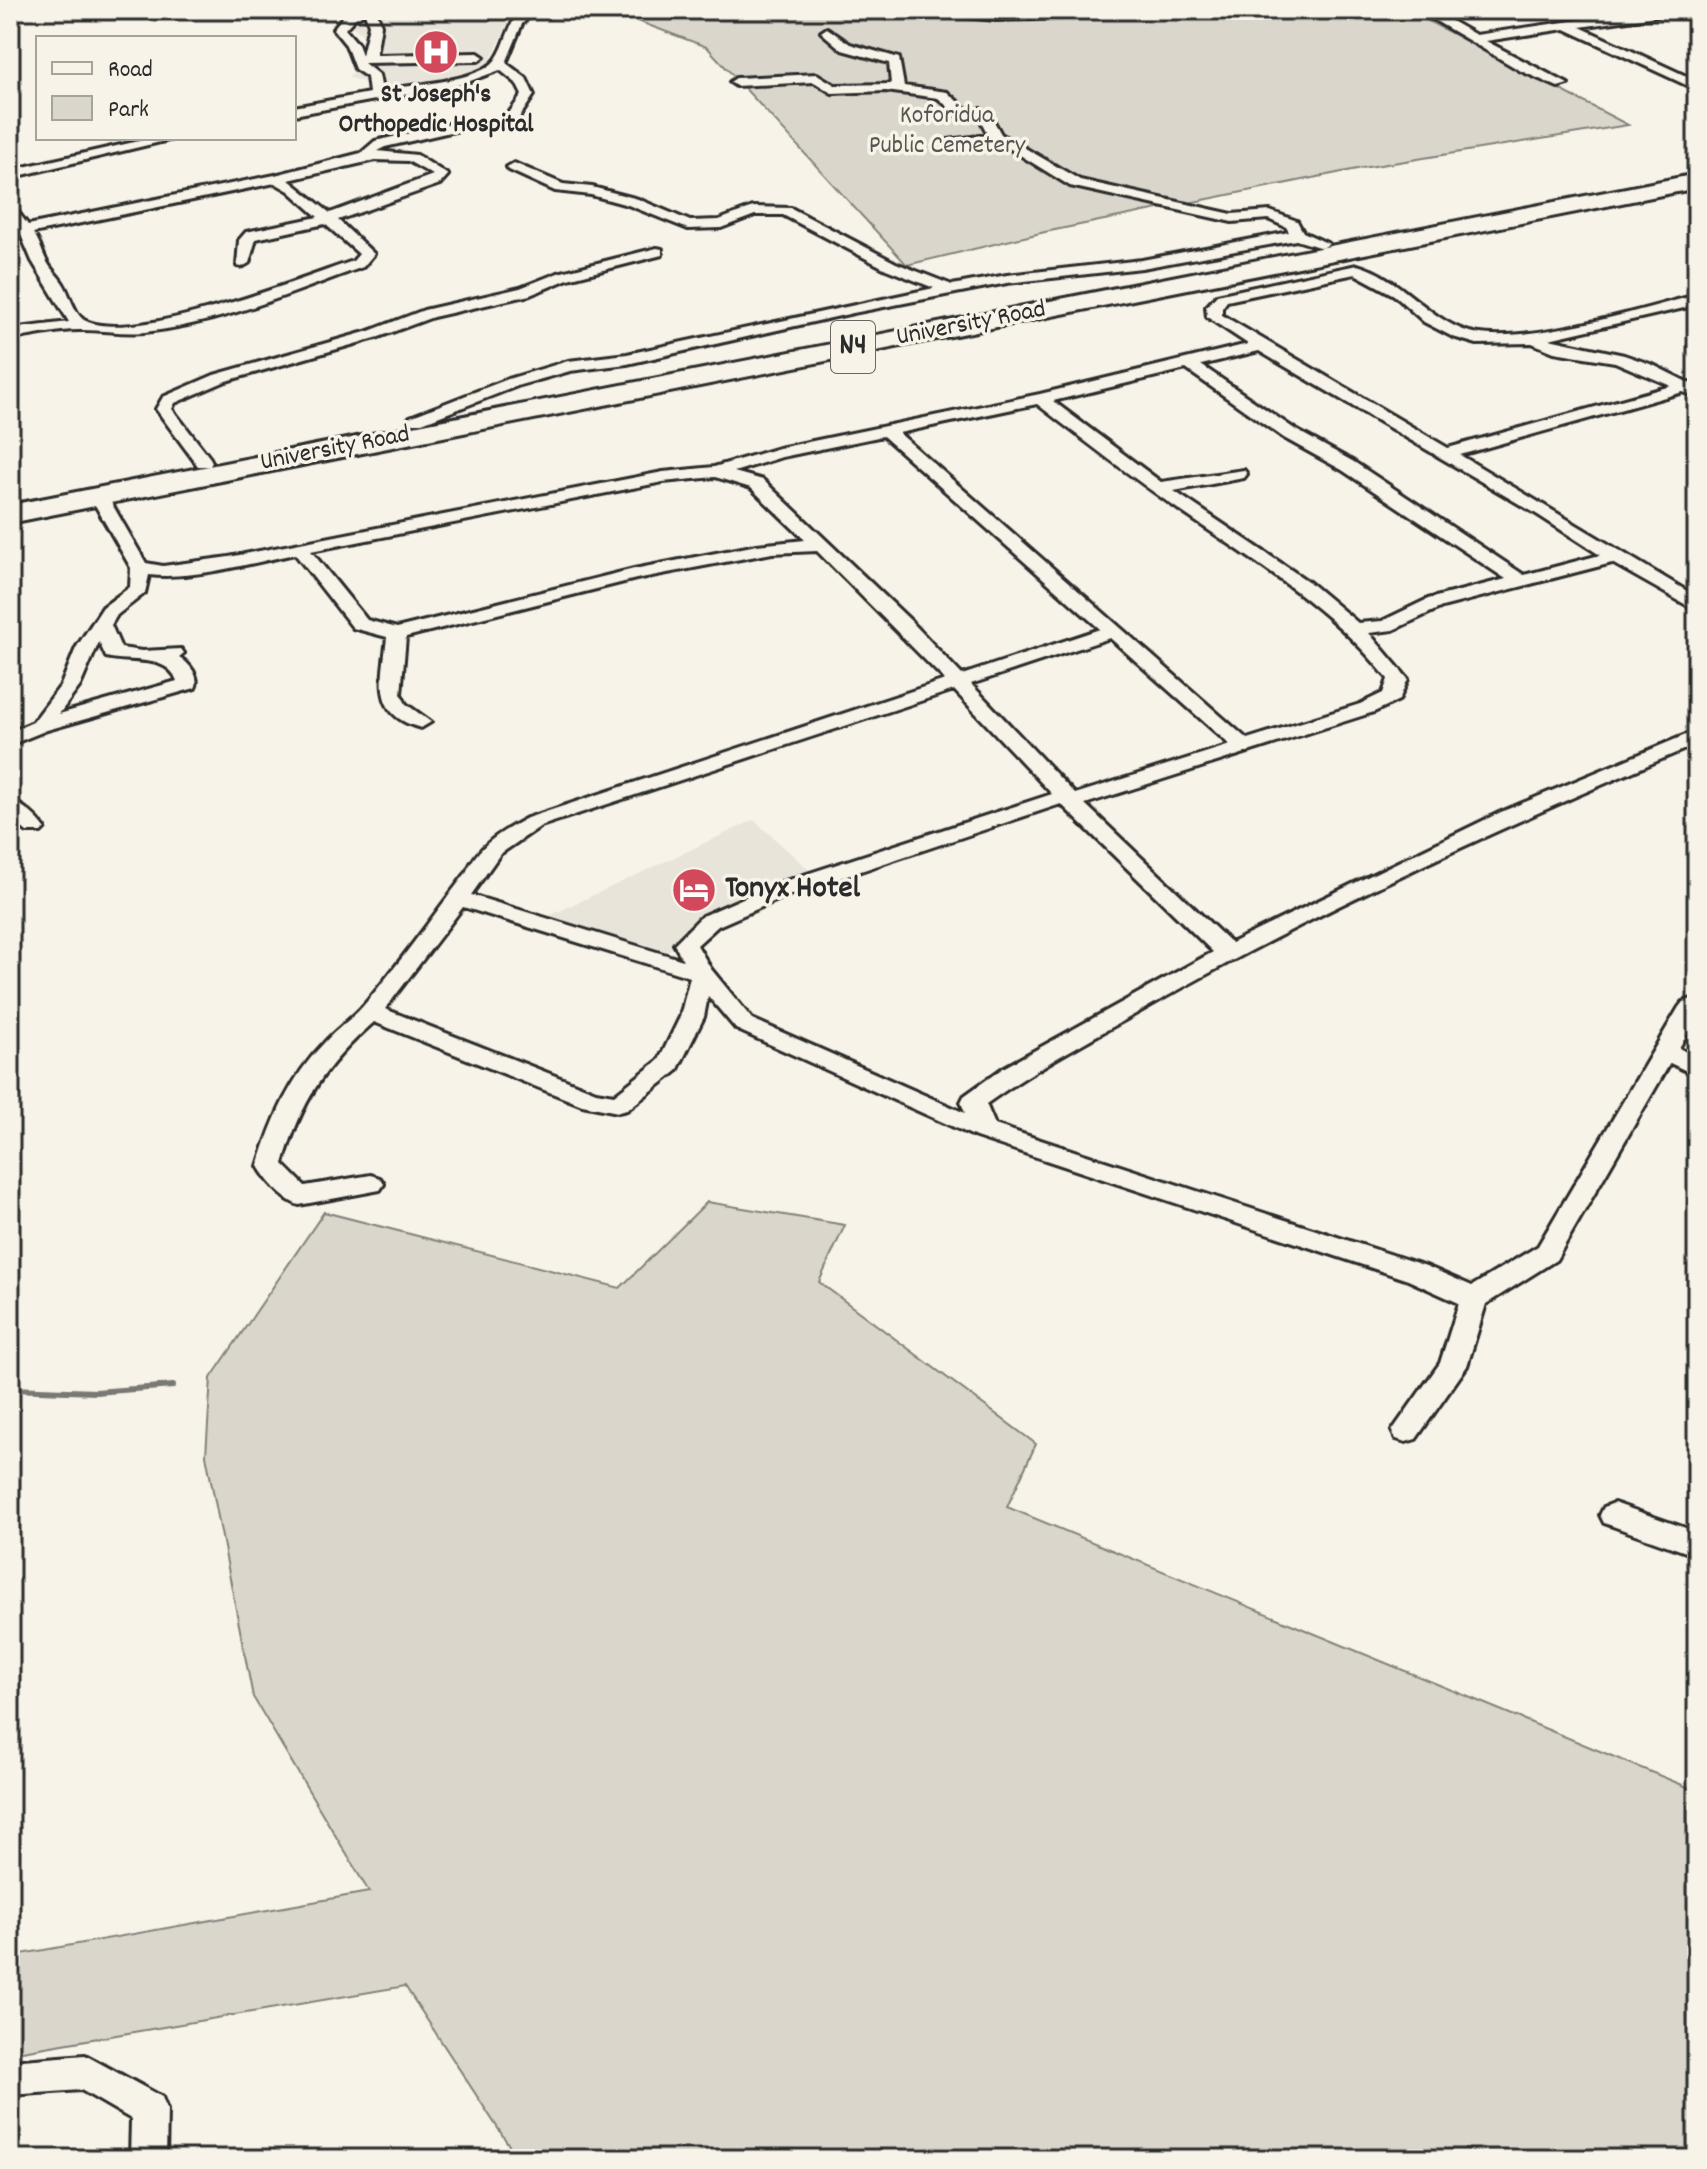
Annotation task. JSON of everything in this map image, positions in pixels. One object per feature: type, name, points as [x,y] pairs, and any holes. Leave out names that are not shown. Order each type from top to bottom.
[{"type":"highway","name":"University Road","points":[[10,502],[1310,239],[1697,172]]},
{"type":"highway","name":"University Road","points":[[10,514],[1359,259],[1697,181]]},
{"type":"street","points":[[363,10],[350,16],[339,29],[359,59],[359,66],[373,75],[376,95]]},
{"type":"street","points":[[359,59],[369,57],[375,25],[370,10]]},
{"type":"street","points":[[296,111],[460,80],[500,64],[513,29],[522,15],[530,10]]},
{"type":"street","points":[[935,10],[996,16],[1062,14]]},
{"type":"street","points":[[1423,10],[1562,84]]},
{"type":"street","points":[[1474,39],[1670,10]]},
{"type":"street","points":[[1566,25],[1697,86]]},
{"type":"street","points":[[827,32],[846,47],[895,61],[898,88]]},
{"type":"street","points":[[359,59],[478,57]]},
{"type":"street","points":[[500,64],[518,76],[528,95],[508,124]]},
{"type":"street","points":[[736,82],[817,78],[832,89],[898,88],[942,95],[963,113],[976,112],[986,119],[996,138],[1075,183],[1232,218],[1270,215],[1292,224],[1310,239]]},
{"type":"street","points":[[358,158],[380,144],[458,126]]},
{"type":"street","points":[[953,143],[996,138]]},
{"type":"street","points":[[10,174],[161,140]]},
{"type":"street","points":[[17,231],[277,179],[358,158],[408,157],[441,177],[309,225],[251,235],[246,240],[242,263]]},
{"type":"street","points":[[514,167],[560,188],[592,191],[633,202],[688,225],[721,224],[753,211],[786,211],[891,266],[951,290]]},
{"type":"street","points":[[10,334],[82,325],[100,330],[173,322],[331,273],[365,259],[367,254],[355,242],[294,188],[277,179]]},
{"type":"street","points":[[10,211],[17,231],[73,317],[82,325]]},
{"type":"street","points":[[416,420],[543,372],[627,359],[722,335],[1007,279],[1310,239]]},
{"type":"street","points":[[204,462],[164,409],[169,400],[181,393],[220,378],[374,334],[429,313],[525,292],[563,276],[657,252]]},
{"type":"street","points":[[1697,300],[1534,338],[1477,339],[1458,334],[1421,314],[1359,259],[1222,298],[1214,307],[1215,317],[1261,346],[1544,511],[1697,605]]},
{"type":"street","points":[[1534,338],[1554,347],[1618,358],[1647,368],[1691,390]]},
{"type":"street","points":[[140,568],[163,571],[299,548],[663,477],[716,472],[779,453],[1040,399],[1261,346]]},
{"type":"street","points":[[1188,363],[1290,434],[1348,466],[1522,582]]},
{"type":"street","points":[[1446,454],[1691,390]]},
{"type":"street","points":[[1040,399],[1157,487],[1288,575],[1382,656],[1398,679],[1392,696],[1367,708],[781,890],[710,921],[685,944],[702,973],[744,1024],[985,1131],[1417,1273],[1474,1298]]},
{"type":"street","points":[[886,430],[1244,747]]},
{"type":"street","points":[[716,472],[757,484],[904,625],[1068,799],[1228,953]]},
{"type":"street","points":[[1157,487],[1238,474]]},
{"type":"street","points":[[40,726],[70,686],[86,648],[110,611],[139,589],[140,568],[99,496]]},
{"type":"street","points":[[299,548],[360,624],[397,634],[615,580],[634,572],[690,566],[764,548],[821,546]]},
{"type":"street","points":[[1352,629],[1386,626],[1435,603],[1615,557]]},
{"type":"street","points":[[101,624],[104,639],[113,653]]},
{"type":"street","points":[[371,1184],[299,1196],[270,1166],[280,1130],[297,1091],[338,1040],[371,1012],[476,874],[482,858],[499,843],[534,822],[1111,632]]},
{"type":"street","points":[[397,634],[391,694],[398,708],[421,722]]},
{"type":"street","points":[[10,739],[40,726],[188,684],[184,669],[172,660],[126,657],[86,648]]},
{"type":"street","points":[[159,657],[182,651]]},
{"type":"street","points":[[985,1131],[973,1102],[1011,1074],[1228,953],[1508,816],[1695,738]]},
{"type":"street","points":[[10,807],[34,828]]},
{"type":"street","points":[[458,898],[702,973]]},
{"type":"street","points":[[371,1012],[591,1099],[618,1104],[669,1065],[692,1017],[702,973]]},
{"type":"street","points":[[1406,1431],[1453,1366],[1474,1298],[1547,1253],[1665,1050],[1691,1007],[1697,1004]]},
{"type":"street","points":[[1665,1050],[1697,1068]]},
{"type":"street","points":[[1614,1515],[1697,1544]]},
{"type":"street","points":[[10,2078],[85,2072],[149,2110],[148,2159]]},
{"type":"shaded area","name":"St Joseph's Orthopedic Hospital","points":[[366,10],[518,10],[513,14],[486,69],[393,91],[348,77],[376,58],[377,46],[343,19],[368,14]]},
{"type":"shaded area","name":"Tonyx Hotel","points":[[754,820],[817,877],[754,903],[654,958],[547,917]]},
{"type":"green space","name":"Koforidua Public Cemetery","points":[[608,10],[1407,10],[1628,125],[1362,168],[1045,232],[907,265],[707,47]]},
{"type":"green space","points":[[707,1202],[845,1225],[819,1282],[1036,1444],[1007,1507],[1697,1791],[1697,2159],[924,2159],[919,2152],[903,2159],[518,2159],[405,1986],[10,2053],[10,1956],[369,1892],[253,1697],[206,1455],[211,1378],[324,1212],[620,1288]]},
{"type":"waterway","points":[[10,1389],[96,1392],[173,1386]]},
{"type":"place","name":"St Joseph's Orthopedic Hospital","points":[[436,52]]},
{"type":"place","name":"Tonyx Hotel","points":[[694,890]]}]
